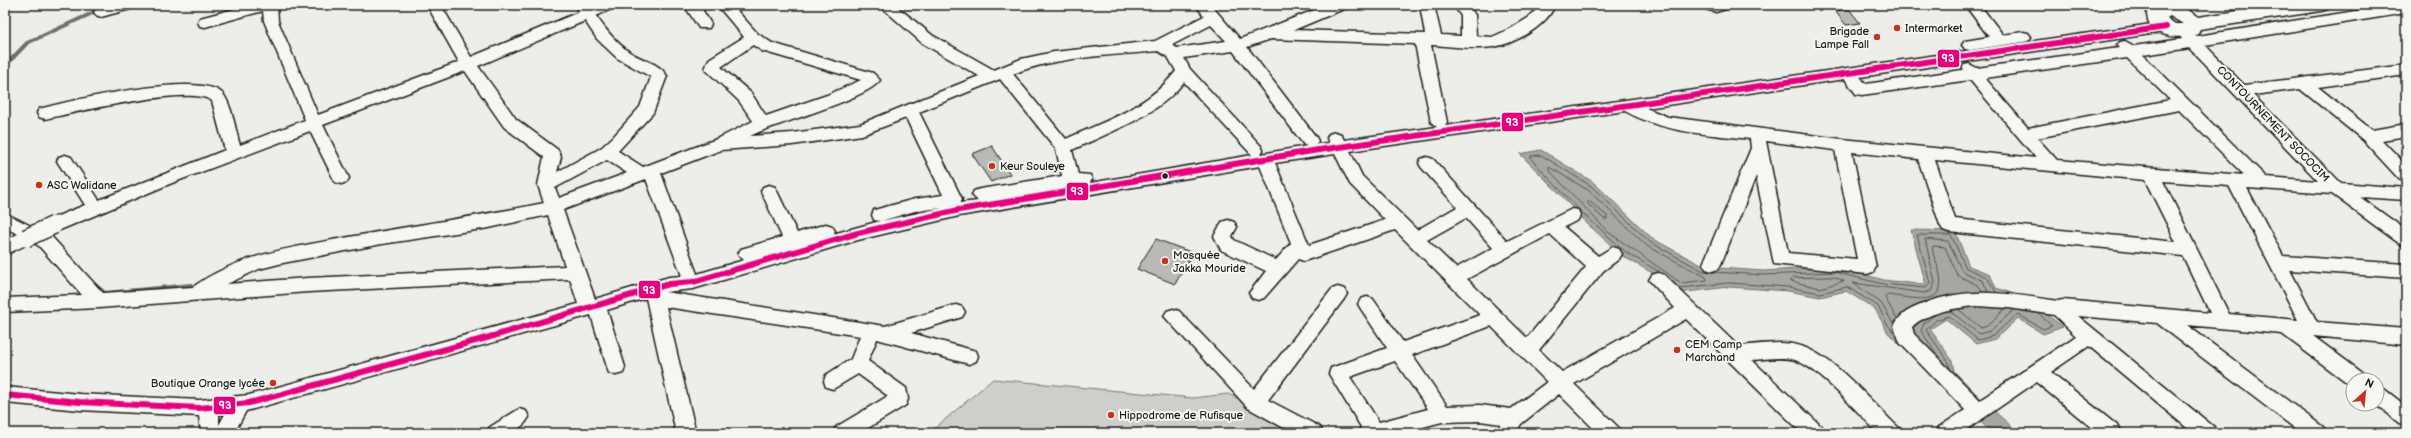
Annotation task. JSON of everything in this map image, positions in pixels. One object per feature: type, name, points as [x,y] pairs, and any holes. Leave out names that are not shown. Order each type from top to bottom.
[{"type":"main road","points":[[2180,27],[2254,5]]},
{"type":"main road","points":[[2180,27],[2321,5]]},
{"type":"street","points":[[101,12],[129,5]]},
{"type":"street","points":[[205,22],[268,5],[271,21],[314,123],[341,178]]},
{"type":"street","points":[[434,5],[468,64],[510,123],[552,154],[554,158],[546,179],[546,185],[578,272],[616,367]]},
{"type":"street","points":[[5,248],[95,208],[468,64],[585,9],[609,5]]},
{"type":"street","points":[[698,5],[693,8],[704,24]]},
{"type":"street","points":[[199,292],[210,284],[255,263],[283,256],[382,236],[525,214],[554,207],[720,144],[762,123],[833,99],[870,83],[872,80],[868,77],[767,46],[753,38],[724,5]]},
{"type":"street","points":[[886,5],[927,39],[998,74],[1063,147],[1072,187]]},
{"type":"street","points":[[1203,5],[1237,45],[1310,141]]},
{"type":"street","points":[[1174,54],[1237,45],[1270,34],[1341,5]]},
{"type":"street","points":[[1426,5],[1428,40],[1439,122]]},
{"type":"street","points":[[1270,34],[1428,40],[1501,41],[1546,12],[1548,5]]},
{"type":"street","points":[[1707,5],[1716,7],[1724,5]]},
{"type":"street","points":[[1972,5],[1999,40]]},
{"type":"street","points":[[1462,7],[1468,15],[1469,41]]},
{"type":"street","points":[[546,185],[607,152],[647,109],[659,76],[628,59],[608,40],[585,9]]},
{"type":"street","points":[[5,395],[80,402],[212,407],[240,404],[321,385],[593,307],[693,282],[906,220],[1072,187],[1337,142],[1439,122],[1999,40],[2405,10]]},
{"type":"street","points":[[720,144],[754,142],[854,130],[910,110],[1026,63],[1054,57],[1158,46],[1214,17]]},
{"type":"street","points":[[1260,155],[1310,141],[1337,142],[1629,106],[2113,35],[2180,27]]},
{"type":"street","points":[[1850,74],[1862,90],[1974,75],[2130,52],[2180,27]]},
{"type":"street","name":"CONTOURNEMENT SOCOCIM","points":[[2180,27],[2303,157],[2337,189],[2406,239]]},
{"type":"street","points":[[2113,35],[2180,104],[2262,183]]},
{"type":"street","points":[[753,38],[720,58],[714,63],[713,69],[745,97],[762,123]]},
{"type":"street","points":[[1158,46],[1174,54],[1184,72],[1260,155],[1300,245],[1306,255],[1398,222]]},
{"type":"street","points":[[1960,58],[2052,166]]},
{"type":"street","points":[[2242,91],[2406,70]]},
{"type":"street","points":[[1063,147],[1146,109],[1168,92],[1184,72]]},
{"type":"street","points":[[2303,83],[2369,136],[2406,176]]},
{"type":"street","points":[[45,113],[90,103],[174,90],[186,89],[207,91],[215,94],[219,99],[234,154]]},
{"type":"street","points":[[2026,134],[2180,104]]},
{"type":"street","points":[[1629,106],[1647,116],[1668,123],[1758,141],[1842,145],[2052,166],[2406,194]]},
{"type":"street","points":[[910,110],[954,199]]},
{"type":"street","points":[[2369,136],[2406,130]]},
{"type":"street","points":[[1758,141],[1780,259],[1867,267],[1842,145]]},
{"type":"street","points":[[1712,264],[1758,141]]},
{"type":"street","points":[[1337,142],[1356,180],[1611,433]]},
{"type":"street","points":[[607,152],[646,171],[689,272]]},
{"type":"street","points":[[1924,152],[1949,225],[2190,250]]},
{"type":"street","points":[[65,161],[95,208]]},
{"type":"street","points":[[1427,163],[1505,250]]},
{"type":"street","points":[[2151,174],[2190,250],[2224,322]]},
{"type":"street","points":[[2235,181],[2312,329]]},
{"type":"street","points":[[659,290],[689,272],[915,205],[954,199],[1072,187]]},
{"type":"street","points":[[769,192],[792,241]]},
{"type":"street","points":[[1415,239],[1468,210]]},
{"type":"street","points":[[1454,277],[1572,215]]},
{"type":"street","points":[[5,220],[45,241],[99,301]]},
{"type":"street","points":[[1552,226],[1597,266]]},
{"type":"street","points":[[1228,227],[1223,236],[1227,245],[1279,269]]},
{"type":"street","points":[[1258,293],[1300,245]]},
{"type":"street","points":[[1528,350],[1597,266],[1613,254]]},
{"type":"street","points":[[2277,262],[2406,271]]},
{"type":"street","points":[[5,305],[99,301],[199,292],[578,272]]},
{"type":"street","points":[[1658,280],[1815,433]]},
{"type":"street","points":[[659,290],[879,332],[969,356]]},
{"type":"street","points":[[659,290],[686,433]]},
{"type":"street","points":[[1255,402],[1338,294]]},
{"type":"street","points":[[1978,410],[1906,338],[1903,326],[1908,318],[1940,304],[1969,298],[1993,298],[2061,309],[2066,306],[2224,322],[2406,337]]},
{"type":"street","points":[[1367,304],[1442,414]]},
{"type":"street","points":[[1494,317],[1400,353],[1338,374],[1372,432],[1442,414],[1480,413],[1510,425],[1560,383],[1688,309]]},
{"type":"street","points":[[2061,309],[2063,314],[2090,337],[2207,433]]},
{"type":"street","points":[[833,381],[858,364],[879,332],[956,312]]},
{"type":"street","points":[[2159,315],[2316,433]]},
{"type":"street","points":[[1173,316],[1255,402],[1286,421],[1313,433]]},
{"type":"street","points":[[2287,327],[2347,372]]},
{"type":"street","points":[[1946,433],[1978,410],[2090,337]]},
{"type":"street","points":[[1734,354],[1788,351],[1802,354],[1818,365],[1891,433]]},
{"type":"street","points":[[843,433],[899,399],[899,394],[858,364]]},
{"type":"street","points":[[2037,372],[2112,433]]},
{"type":"street","points":[[2385,401],[2406,417]]},
{"type":"street","points":[[224,433],[240,404]]},
{"type":"street","points":[[212,407],[208,422],[209,429],[216,433]]},
{"type":"street","points":[[497,433],[519,416]]},
{"type":"shaded area","name":"Hippodrome de Rufisque","points":[[993,379],[1193,398],[1228,394],[1311,433],[929,433]]},
{"type":"water","points":[[1541,150],[1593,182],[1653,239],[1705,267],[1763,271],[1835,267],[1884,280],[1926,285],[1911,230],[1955,231],[1969,266],[1990,274],[1996,288],[2026,298],[2063,327],[2043,334],[2018,318],[1995,339],[1976,344],[1946,319],[1930,329],[1952,360],[1954,371],[1985,403],[2019,433],[1992,433],[1888,333],[1875,309],[1846,291],[1820,297],[1788,291],[1729,287],[1678,293],[1663,279],[1624,257],[1582,219],[1562,196],[1520,154]]},
{"type":"building","points":[[1849,9],[1860,23],[1846,25],[1835,11]]},
{"type":"building","name":"Keur Souleye","points":[[992,146],[1010,174],[991,182],[972,154]]},
{"type":"building","name":"Mosquée Jakka Mouride","points":[[1156,239],[1193,253],[1175,284],[1137,269]]},
{"type":"waterway","points":[[5,66],[27,43],[99,10]]},
{"type":"waterway","points":[[95,285],[105,293],[191,285]]},
{"type":"transit line","name":"93","points":[[5,395],[80,402],[199,408],[249,403],[490,337],[669,284],[693,282],[858,233],[959,210],[1312,151],[2166,27]]},
{"type":"place","name":"Intermarket","points":[[1897,28]]},
{"type":"place","name":"Brigade Lampe Fall","points":[[1877,37]]},
{"type":"place","name":"Keur Souleye","points":[[992,166]]},
{"type":"place","name":"ASC Walidane","points":[[39,185]]},
{"type":"place","name":"Mosquée Jakka Mouride","points":[[1165,261]]},
{"type":"place","name":"CEM Camp Marchand","points":[[1677,350]]},
{"type":"place","name":"Boutique Orange lycée","points":[[273,383]]},
{"type":"place","name":"Hippodrome de Rufisque","points":[[1111,415]]}]
